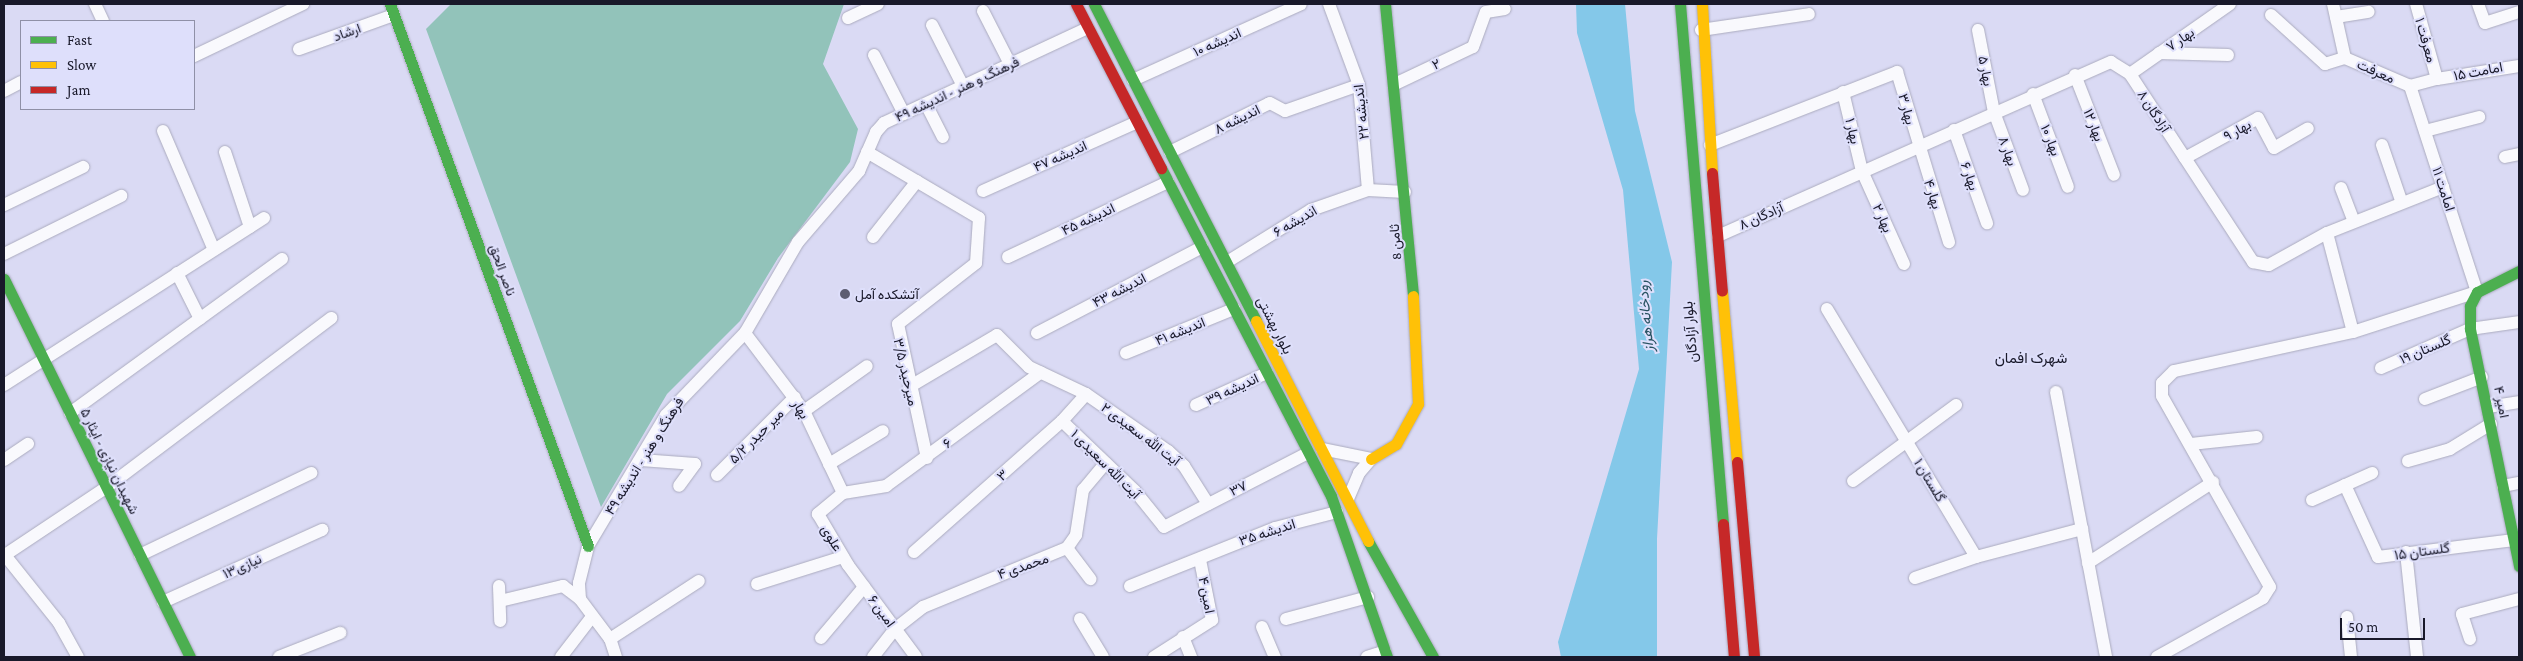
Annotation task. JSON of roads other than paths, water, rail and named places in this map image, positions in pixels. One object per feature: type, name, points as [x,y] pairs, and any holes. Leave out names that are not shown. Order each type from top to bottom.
[{"type":"main road","name":"بلوار بهشتی","points":[[1076,4],[1337,512],[1368,597],[1386,654]]},
{"type":"main road","name":"ثامن 8","points":[[1371,459],[1396,444],[1418,404],[1410,228],[1385,4]]},
{"type":"main road","name":"بلوار آزادگان","points":[[1680,4],[1712,410],[1734,657]]},
{"type":"main road","points":[[1702,4],[1701,30],[1710,145],[1734,406],[1754,657]]},
{"type":"main road","name":"بلوار بهشتی","points":[[1095,6],[1404,612],[1434,657]]},
{"type":"main road","name":"ناصر الحق","points":[[392,9],[588,546]]},
{"type":"main road","points":[[2477,292],[2519,271]]},
{"type":"main road","name":"شهیدان نیازی - ایثار ۵","points":[[4,279],[190,657]]},
{"type":"main road","name":"امیر ۴","points":[[2477,292],[2470,306],[2470,330],[2482,378],[2519,566]]},
{"type":"main road","points":[[1712,410],[1734,406]]},
{"type":"main road","points":[[1715,443],[1737,441]]},
{"type":"street","points":[[95,4],[103,20]]},
{"type":"street","points":[[195,56],[303,4]]},
{"type":"street","points":[[848,18],[878,4]]},
{"type":"street","points":[[1095,6],[1110,4]]},
{"type":"street","name":"اندیشه ۱۰","points":[[1133,80],[1301,4]]},
{"type":"street","name":"اندیشه ۲۲","points":[[1329,4],[1359,84],[1368,190]]},
{"type":"street","name":"بهار ۷","points":[[2130,74],[2230,4]]},
{"type":"street","points":[[2333,4],[2345,58]]},
{"type":"street","name":"معرفت ۱","points":[[2410,86],[2437,79],[2416,4]]},
{"type":"street","points":[[2478,4],[2485,22],[2519,12]]},
{"type":"street","points":[[1487,8],[1505,9]]},
{"type":"street","name":"۲","points":[[1394,84],[1478,43],[1487,8]]},
{"type":"street","name":"ارشاد","points":[[299,49],[392,9]]},
{"type":"street","points":[[983,11],[1010,64]]},
{"type":"street","points":[[2336,17],[2369,12]]},
{"type":"street","points":[[1701,30],[1809,14]]},
{"type":"street","name":"معرفت","points":[[2272,15],[2325,64],[2345,58],[2410,86]]},
{"type":"street","points":[[932,25],[963,86]]},
{"type":"street","name":"فرهنگ و هنر - اندیشه ۴۹","points":[[580,599],[578,584],[588,546],[680,396],[745,333],[798,242],[859,171],[867,152],[884,123],[1088,28]]},
{"type":"street","name":"بهار ۵","points":[[1978,30],[1994,112]]},
{"type":"street","points":[[2159,53],[2228,55]]},
{"type":"street","points":[[874,55],[904,114]]},
{"type":"street","name":"آزادگان ۸","points":[[1718,236],[2104,62],[2118,64],[2130,74],[2258,265],[2269,266],[2327,233]]},
{"type":"street","name":"امامت ۱۵","points":[[2437,79],[2519,66]]},
{"type":"street","name":"بهار ۳","points":[[1843,92],[1897,72],[1917,146]]},
{"type":"street","name":"بهار ۱۲","points":[[2075,75],[2114,175]]},
{"type":"street","points":[[4,91],[20,83]]},
{"type":"street","name":"اندیشه ۸","points":[[1170,152],[1270,103],[1285,111],[1359,84]]},
{"type":"street","name":"امامت ۱۱","points":[[2410,86],[2477,292]]},
{"type":"street","points":[[1710,145],[1843,92]]},
{"type":"street","name":"بهار ۱","points":[[1843,92],[1862,171]]},
{"type":"street","name":"بهار ۱۰","points":[[2033,94],[2068,187]]},
{"type":"street","points":[[926,104],[943,137]]},
{"type":"street","name":"بهار ۸","points":[[1994,112],[2023,190]]},
{"type":"street","points":[[2425,131],[2479,117]]},
{"type":"street","name":"بهار ۹","points":[[2185,158],[2258,118],[2274,148],[2308,128]]},
{"type":"street","name":"اندیشه ۴۷","points":[[983,191],[1137,122]]},
{"type":"street","name":"بهار ۶","points":[[1954,130],[1987,223]]},
{"type":"street","points":[[163,131],[214,250]]},
{"type":"street","points":[[2382,145],[2402,203]]},
{"type":"street","name":"بهار ۴","points":[[1917,146],[1949,242]]},
{"type":"street","points":[[225,152],[250,227]]},
{"type":"street","points":[[867,152],[917,181],[872,237]]},
{"type":"street","points":[[2505,157],[2519,154]]},
{"type":"street","points":[[4,205],[83,167]]},
{"type":"street","name":"بهار ۲","points":[[1862,171],[1904,264]]},
{"type":"street","name":"میرحیدر ۳/۵","points":[[917,181],[979,218],[976,263],[898,324],[909,387],[927,458]]},
{"type":"street","name":"اندیشه ۴۵","points":[[1008,257],[1168,182]]},
{"type":"street","points":[[2353,332],[2327,233],[2443,187]]},
{"type":"street","points":[[2340,188],[2354,222]]},
{"type":"street","points":[[1368,190],[1405,192]]},
{"type":"street","name":"اندیشه ۶","points":[[1226,262],[1311,210],[1368,190]]},
{"type":"street","points":[[4,254],[121,196]]},
{"type":"street","points":[[4,385],[43,358],[264,218]]},
{"type":"street","name":"اندیشه ۴۳","points":[[1037,333],[1202,247]]},
{"type":"street","points":[[70,413],[282,259]]},
{"type":"street","points":[[177,273],[200,319]]},
{"type":"street","points":[[2157,657],[2270,591],[2266,576],[2162,396],[2167,376],[2353,332],[2477,292]]},
{"type":"street","name":"اندیشه ۴۱","points":[[1126,353],[1234,309]]},
{"type":"street","name":"گلستان ۱","points":[[1827,309],[1976,557]]},
{"type":"street","points":[[71,655],[59,623],[4,555],[106,487],[331,318]]},
{"type":"street","name":"گلستان ۱۹","points":[[2381,368],[2470,330],[2519,322]]},
{"type":"street","name":"بهار","points":[[745,333],[804,411],[843,493]]},
{"type":"street","name":"آیت الله سعیدی ۲","points":[[909,387],[997,335],[1011,352],[1041,372],[1086,394],[1168,451],[1184,466],[1208,504]]},
{"type":"street","points":[[804,411],[867,366]]},
{"type":"street","name":"۶","points":[[843,493],[886,486],[927,458],[1041,372]]},
{"type":"street","name":"اندیشه ۳۹","points":[[1196,405],[1267,373]]},
{"type":"street","points":[[2425,399],[2482,378]]},
{"type":"street","points":[[2056,392],[2106,657]]},
{"type":"street","name":"۳","points":[[914,552],[1062,421],[1086,394]]},
{"type":"street","name":"میر حیدر ۵/۲","points":[[717,475],[795,397]]},
{"type":"street","points":[[2488,407],[2519,402]]},
{"type":"street","points":[[1853,481],[1956,405]]},
{"type":"street","name":"آیت الله سعیدی ۱","points":[[1062,421],[1135,491],[1161,525],[1169,527]]},
{"type":"street","points":[[2408,461],[2450,449],[2491,424]]},
{"type":"street","points":[[829,464],[883,432]]},
{"type":"street","points":[[2191,444],[2258,437]]},
{"type":"street","points":[[4,460],[28,444]]},
{"type":"street","points":[[1322,448],[1371,459],[1359,473],[1348,499]]},
{"type":"street","name":"۳۷","points":[[1169,527],[1208,504],[1308,453]]},
{"type":"street","points":[[641,460],[695,464],[679,486]]},
{"type":"street","name":"محمدی ۴","points":[[873,657],[895,630],[922,607],[1067,548],[1076,536],[1083,490],[1106,463]]},
{"type":"street","points":[[140,555],[311,473]]},
{"type":"street","points":[[2312,500],[2372,473]]},
{"type":"street","points":[[2088,562],[2213,482]]},
{"type":"street","points":[[2503,486],[2519,483]]},
{"type":"street","name":"گلستان ۱۵","points":[[2345,485],[2378,557],[2514,540]]},
{"type":"street","name":"علوی","points":[[843,493],[818,514],[846,561]]},
{"type":"street","name":"اندیشه ۳۵","points":[[1130,586],[1200,560],[1276,528],[1337,512]]},
{"type":"street","points":[[1915,578],[1976,557],[2082,529]]},
{"type":"street","name":"نیازی۱۳","points":[[163,602],[322,530]]},
{"type":"street","points":[[1067,548],[1090,578]]},
{"type":"street","points":[[2406,552],[2417,657]]},
{"type":"street","name":"امین ۴","points":[[1154,657],[1183,637],[1203,628],[1214,614],[1200,560]]},
{"type":"street","points":[[757,584],[846,561]]},
{"type":"street","name":"امین ۶","points":[[846,561],[916,657]]},
{"type":"street","points":[[610,639],[699,581]]},
{"type":"street","points":[[500,586],[500,621]]},
{"type":"street","points":[[500,601],[563,586],[580,599],[592,618],[610,639],[616,657]]},
{"type":"street","points":[[821,638],[864,587]]},
{"type":"street","points":[[1286,619],[1368,597]]},
{"type":"street","points":[[2470,640],[2462,614],[2519,599]]},
{"type":"street","points":[[2347,617],[2352,657]]},
{"type":"street","points":[[561,657],[592,618]]},
{"type":"street","points":[[1080,620],[1103,657]]},
{"type":"street","points":[[1262,626],[1275,657]]},
{"type":"street","points":[[279,657],[340,633]]},
{"type":"street","points":[[1183,637],[1191,657]]},
{"type":"street","points":[[1368,657],[1386,654]]},
{"type":"water","name":"رودخانه هراز","points":[[1576,4],[1625,4],[1635,111],[1672,262],[1657,539],[1657,657],[1561,657],[1558,642],[1639,369],[1623,190],[1577,33]]},
{"type":"place","name":"آتشکده آمل","points":[[845,294]]},
{"type":"district","name":"شهرک افمان","points":[[2031,359]]}]
